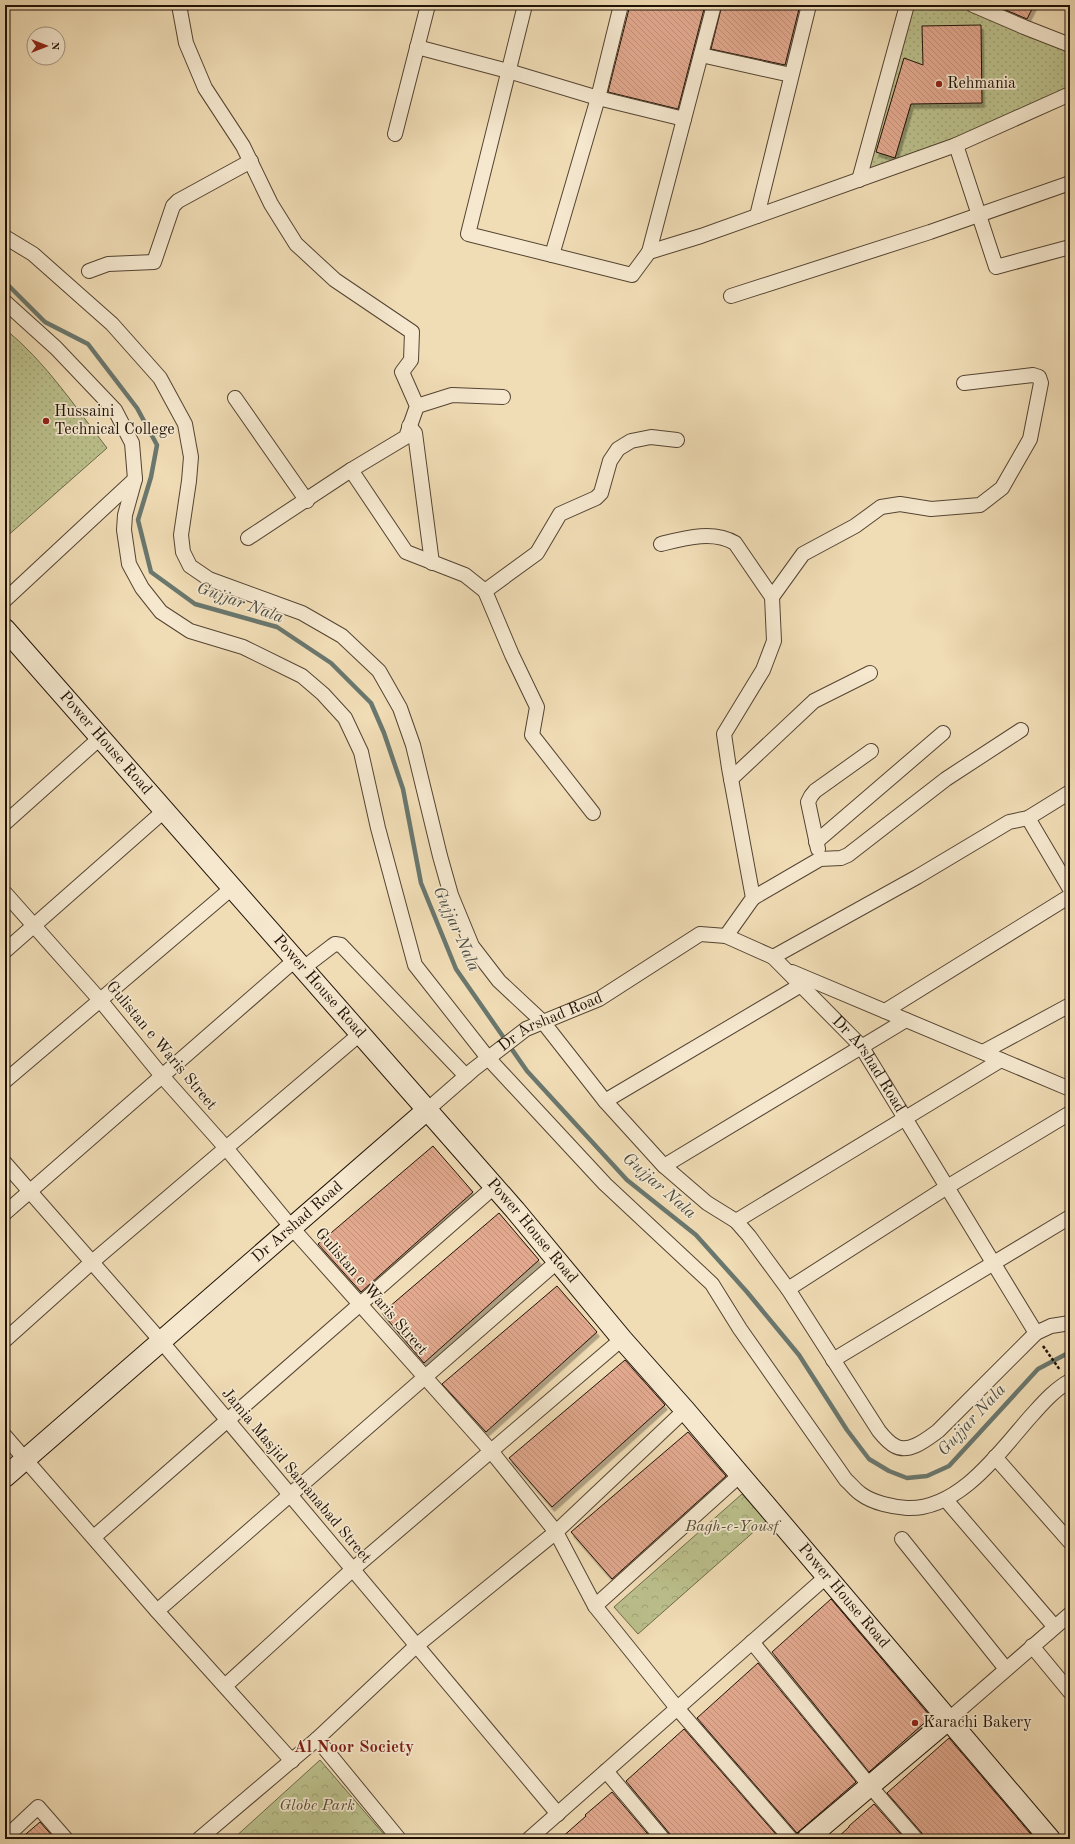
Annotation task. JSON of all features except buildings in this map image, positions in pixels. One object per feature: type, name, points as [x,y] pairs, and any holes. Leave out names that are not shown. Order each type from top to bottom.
[{"type":"street","points":[[179,5],[186,43],[205,88],[243,146],[271,204],[296,244],[335,280],[412,332],[411,360],[402,372],[417,406],[406,436],[351,470],[307,501],[248,538]]},
{"type":"street","points":[[395,134],[428,5]]},
{"type":"street","points":[[525,5],[468,234],[632,275],[649,252],[714,5]]},
{"type":"street","points":[[552,255],[598,98],[621,5]]},
{"type":"street","points":[[757,216],[809,5]]},
{"type":"street","points":[[859,180],[907,5]]},
{"type":"street","points":[[973,5],[1070,45]]},
{"type":"street","points":[[417,47],[508,71],[598,98],[684,119]]},
{"type":"street","points":[[701,55],[792,75]]},
{"type":"street","points":[[649,252],[701,236],[956,144],[1070,94]]},
{"type":"street","points":[[956,144],[996,267],[1070,246]]},
{"type":"street","points":[[89,271],[108,264],[154,262],[173,206],[178,201],[251,162]]},
{"type":"street","points":[[731,296],[979,215],[1070,183]]},
{"type":"street","points":[[5,237],[33,254],[112,324],[160,378],[185,424],[191,457],[181,535],[183,552],[190,566],[209,579],[302,613],[342,636],[379,671],[400,708],[413,745],[451,895],[472,946],[499,981],[543,1022],[605,1101],[664,1166],[707,1203],[736,1221],[749,1236],[788,1289],[879,1431],[895,1447],[908,1448],[923,1442],[938,1431],[1051,1326],[1070,1323]]},
{"type":"street","points":[[5,302],[56,348],[115,410],[132,443],[136,478],[125,516],[124,530],[129,564],[142,588],[161,612],[190,631],[243,647],[302,676],[323,694],[345,718],[361,752],[378,828],[415,965],[488,1058],[605,1184],[712,1284],[740,1329],[846,1480],[862,1495],[880,1503],[901,1507],[922,1507],[934,1505],[946,1500],[960,1491],[995,1457],[1049,1396],[1067,1379]]},
{"type":"street","points":[[772,597],[803,554],[854,526],[882,507],[900,504],[931,509],[980,505],[1002,488],[1030,439],[1041,383],[1039,377],[1033,376],[964,383]]},
{"type":"street","points":[[417,406],[452,395],[503,397]]},
{"type":"street","points":[[235,398],[307,501]]},
{"type":"street","points":[[409,426],[415,433],[432,563]]},
{"type":"street","points":[[484,591],[537,553],[560,514],[596,498],[602,493],[610,461],[618,449],[631,441],[651,437],[677,440]]},
{"type":"street","points":[[351,470],[406,552],[465,575],[484,591],[537,707],[532,735],[593,813]]},
{"type":"street","points":[[5,600],[136,478]]},
{"type":"street","points":[[661,544],[687,538],[714,536],[727,538],[735,543],[772,597],[774,641],[764,670],[724,734],[753,898]]},
{"type":"street","name":"Power House Road","points":[[5,629],[494,1186],[622,1339],[685,1410],[1050,1839]]},
{"type":"street","points":[[731,779],[814,701],[870,673]]},
{"type":"street","points":[[726,936],[753,898],[820,859],[841,858],[848,855],[946,779],[1021,730]]},
{"type":"street","points":[[816,842],[944,733]]},
{"type":"street","points":[[5,823],[100,738]]},
{"type":"street","points":[[820,859],[808,802],[815,790],[871,751]]},
{"type":"street","points":[[773,957],[916,877],[1009,822],[1028,818],[1070,792]]},
{"type":"street","points":[[5,951],[164,811]]},
{"type":"street","points":[[1028,818],[1070,889]]},
{"type":"street","points":[[5,1080],[232,888]]},
{"type":"street","name":"Gulistan e Waris Street","points":[[5,893],[100,1000],[162,1076],[226,1148],[292,1228],[491,1451],[556,1532],[596,1606],[677,1708],[791,1839]]},
{"type":"street","points":[[885,1011],[1070,896]]},
{"type":"street","name":"Dr Arshad Road","points":[[5,1477],[466,1076],[499,1049],[526,1029],[599,999],[700,934],[726,936],[773,957],[861,1046],[1039,1338]]},
{"type":"street","points":[[5,1213],[162,1076],[298,964],[335,944],[341,945],[466,1076]]},
{"type":"street","points":[[785,969],[1070,1089]]},
{"type":"street","points":[[605,1101],[801,985]]},
{"type":"street","points":[[983,1052],[1070,1005]]},
{"type":"street","points":[[664,1166],[906,1020]]},
{"type":"street","points":[[5,1340],[92,1262],[360,1034]]},
{"type":"street","points":[[736,1221],[1001,1060]]},
{"type":"street","points":[[788,1289],[947,1186],[1070,1113]]},
{"type":"street","name":"Jamia Masjid Samanabad Street","points":[[5,1163],[161,1341],[558,1814]]},
{"type":"street","points":[[94,1537],[494,1186]]},
{"type":"street","points":[[833,1360],[1070,1217]]},
{"type":"street","points":[[157,1611],[558,1261]]},
{"type":"street","points":[[225,1686],[352,1570],[622,1339]]},
{"type":"street","points":[[199,1839],[317,1739],[416,1646],[556,1532],[685,1410]]},
{"type":"street","points":[[5,1436],[157,1611],[292,1761]]},
{"type":"street","points":[[995,1457],[1070,1542]]},
{"type":"street","points":[[596,1606],[740,1475]]},
{"type":"street","points":[[946,1500],[1054,1626]]},
{"type":"street","points":[[902,1539],[1006,1669]]},
{"type":"street","points":[[532,1838],[826,1577]]},
{"type":"street","points":[[807,1839],[948,1720],[1054,1626],[1070,1614]]},
{"type":"street","points":[[752,1642],[870,1786],[916,1839]]},
{"type":"street","points":[[1032,1646],[1070,1692]]},
{"type":"street","points":[[317,1739],[399,1839]]},
{"type":"street","points":[[606,1771],[663,1839]]},
{"type":"street","points":[[5,1838],[38,1807],[66,1839]]},
{"type":"path","points":[[1039,1338],[1067,1379]]},
{"type":"green space","points":[[907,5],[973,5],[1070,45],[1070,94],[859,180]]},
{"type":"green space","name":"Hussaini Technical College","points":[[5,329],[47,370],[107,448],[5,538]]},
{"type":"green space","name":"Bagh-e-Yousf","points":[[742,1494],[766,1521],[638,1634],[614,1607]]},
{"type":"green space","name":"Globe Park","points":[[320,1760],[388,1839],[233,1839]]},
{"type":"waterway","name":"Gujjar Nala","points":[[5,282],[45,322],[88,344],[137,408],[157,445],[151,477],[138,520],[151,572],[195,604],[277,627],[331,663],[371,703],[384,733],[403,789],[421,883],[456,969],[527,1071],[627,1180],[696,1235],[747,1292],[799,1355],[847,1430],[869,1459],[889,1471],[907,1478],[927,1476],[949,1466],[1038,1369],[1070,1352]]},
{"type":"place","name":"Rehmania","points":[[939,84]]},
{"type":"place","name":"Hussaini Technical College","points":[[46,421]]},
{"type":"place","name":"Karachi Bakery","points":[[915,1723]]},
{"type":"district","name":"Al Noor Society","points":[[354,1747]]}]
